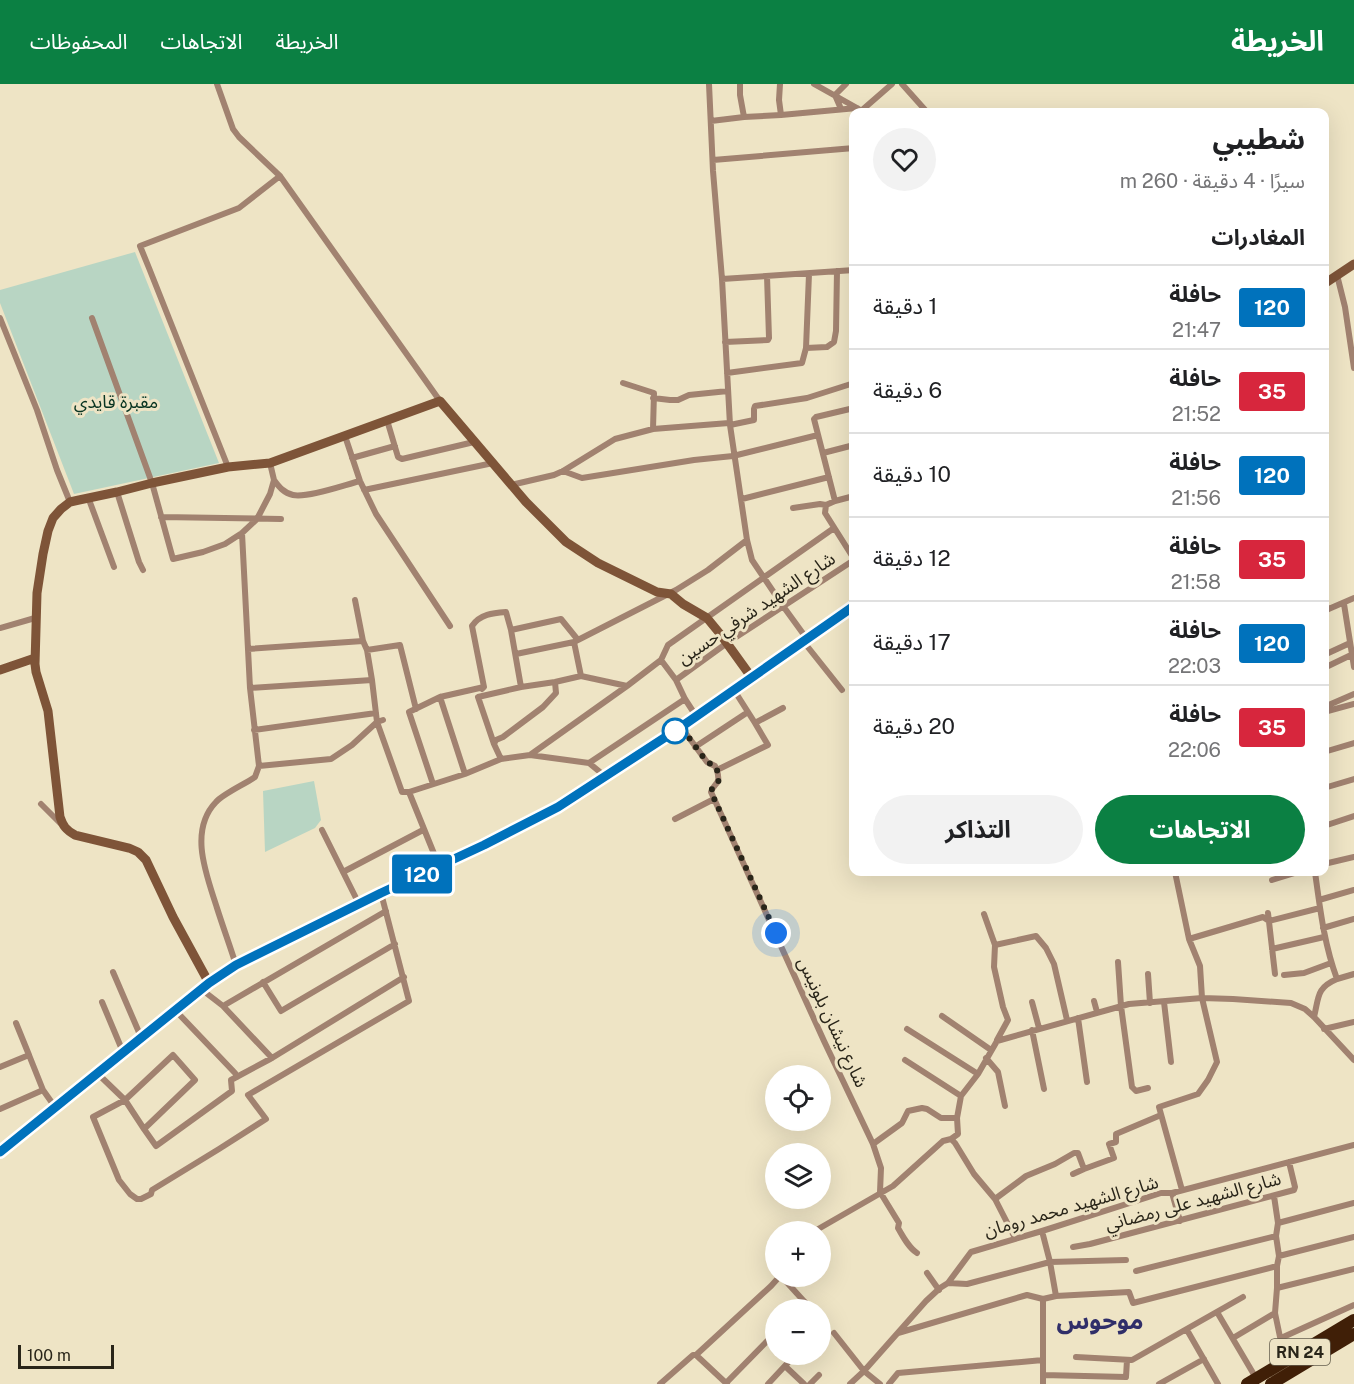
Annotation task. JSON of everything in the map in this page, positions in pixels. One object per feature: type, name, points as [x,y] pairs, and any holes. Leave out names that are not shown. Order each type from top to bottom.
[{"type":"highway","name":"RN 24","points":[[1251,1381],[1354,1320]]},
{"type":"highway","name":"RN 24","points":[[1271,1384],[1354,1334]]},
{"type":"main road","points":[[1329,281],[1354,264]]},
{"type":"main road","points":[[205,986],[146,860],[138,852],[129,848],[75,835],[64,826],[60,817],[48,711],[36,672],[35,618],[48,531],[53,518],[70,502],[228,467],[270,463],[440,401],[526,502],[566,542],[597,564],[657,592],[670,594],[707,618],[752,678]]},
{"type":"main road","points":[[0,1152],[205,986],[236,965],[558,807],[681,727],[849,609]]},
{"type":"main road","points":[[0,670],[35,658]]},
{"type":"street","points":[[217,84],[239,137],[280,176],[440,401]]},
{"type":"street","points":[[709,84],[730,424],[747,540],[752,560],[762,577],[842,690]]},
{"type":"street","points":[[740,84],[744,117]]},
{"type":"street","points":[[780,84],[781,115]]},
{"type":"street","points":[[814,84],[857,108]]},
{"type":"street","points":[[834,95],[846,84]]},
{"type":"street","points":[[862,108],[892,84]]},
{"type":"street","points":[[902,84],[923,108]]},
{"type":"street","points":[[834,95],[841,109]]},
{"type":"street","points":[[711,121],[849,109]]},
{"type":"street","points":[[713,160],[849,148]]},
{"type":"street","points":[[228,467],[140,246],[239,208],[280,176]]},
{"type":"street","points":[[722,279],[849,270]]},
{"type":"street","points":[[806,348],[827,347],[834,342],[837,271]]},
{"type":"street","points":[[727,373],[800,364],[804,360],[809,274]]},
{"type":"street","points":[[1337,275],[1345,307],[1354,368]]},
{"type":"street","points":[[725,342],[768,340],[767,276]]},
{"type":"street","points":[[0,318],[37,410],[70,502]]},
{"type":"street","points":[[92,318],[152,483],[174,560],[204,552],[242,533],[257,519],[270,494],[274,480]]},
{"type":"street","points":[[623,383],[654,393],[653,429]]},
{"type":"street","points":[[511,485],[554,475],[615,439],[653,429],[730,424],[754,420],[755,406],[807,398],[849,385]]},
{"type":"street","points":[[653,398],[678,400],[689,394],[728,391]]},
{"type":"street","points":[[835,501],[814,419],[849,409]]},
{"type":"street","points":[[387,420],[398,457],[402,459],[474,441]]},
{"type":"street","points":[[563,471],[582,478],[733,456],[818,435]]},
{"type":"street","points":[[345,436],[360,481],[385,529],[450,626]]},
{"type":"street","points":[[352,458],[395,446]]},
{"type":"street","points":[[823,453],[849,446]]},
{"type":"street","points":[[270,463],[274,480],[284,492],[293,495],[304,496],[360,481]]},
{"type":"street","points":[[364,490],[493,463]]},
{"type":"street","points":[[742,499],[829,477]]},
{"type":"street","points":[[117,492],[143,570]]},
{"type":"street","points":[[88,497],[114,567]]},
{"type":"street","points":[[793,508],[826,505],[849,497]]},
{"type":"street","points":[[826,505],[825,513],[849,551]]},
{"type":"street","points":[[161,517],[281,519]]},
{"type":"street","points":[[530,755],[661,660],[668,645],[834,528]]},
{"type":"street","points":[[236,965],[206,874],[201,833],[207,815],[216,801],[255,777],[259,766],[250,688],[242,533]]},
{"type":"street","points":[[516,654],[576,640],[670,594],[708,570],[747,540]]},
{"type":"street","name":"شارع الشهيد شرفي حسين","points":[[676,680],[727,643],[849,562]]},
{"type":"street","points":[[1329,610],[1354,598]]},
{"type":"street","points":[[355,600],[367,650],[376,713],[402,792],[409,792],[465,774],[501,759],[530,755],[589,763],[606,777]]},
{"type":"street","points":[[1344,604],[1354,667]]},
{"type":"street","points":[[501,759],[478,697],[484,687],[472,626],[476,621],[490,614],[506,612],[521,687]]},
{"type":"street","points":[[0,628],[35,618]]},
{"type":"street","points":[[511,630],[561,619],[576,640],[581,676]]},
{"type":"street","points":[[248,649],[363,641]]},
{"type":"street","points":[[1329,653],[1350,643]]},
{"type":"street","points":[[367,650],[400,645],[416,709]]},
{"type":"street","points":[[1329,666],[1352,655]]},
{"type":"street","points":[[661,660],[676,680],[696,716]]},
{"type":"street","points":[[478,697],[581,676],[627,686]]},
{"type":"street","points":[[250,688],[372,680]]},
{"type":"street","points":[[494,744],[496,740],[550,700],[556,693],[555,682]]},
{"type":"street","points":[[433,784],[408,712],[440,697],[484,687]]},
{"type":"street","points":[[717,770],[768,745],[734,690]]},
{"type":"street","points":[[1329,705],[1354,694]]},
{"type":"street","points":[[440,697],[465,774]]},
{"type":"street","points":[[589,763],[685,699]]},
{"type":"street","points":[[1329,711],[1354,704]]},
{"type":"street","points":[[755,723],[783,708]]},
{"type":"street","points":[[695,747],[748,712]]},
{"type":"street","points":[[254,730],[376,713]]},
{"type":"street","points":[[259,766],[331,759],[352,746],[380,721]]},
{"type":"street","points":[[675,819],[714,798],[711,792],[719,778],[715,766],[707,762],[681,727]]},
{"type":"street","points":[[1329,750],[1354,743]]},
{"type":"street","points":[[1329,786],[1354,779]]},
{"type":"street","points":[[409,792],[439,866]]},
{"type":"street","name":"شارع نيشان بلونيس","points":[[714,798],[814,1020],[873,1144],[880,1168],[880,1192]]},
{"type":"street","points":[[41,804],[64,826]]},
{"type":"street","points":[[1329,824],[1354,816]]},
{"type":"street","points":[[322,830],[359,904]]},
{"type":"street","points":[[343,872],[423,830]]},
{"type":"street","points":[[1329,863],[1354,857]]},
{"type":"street","points":[[1176,876],[1189,939],[1200,966],[1202,998],[1217,1062],[1198,1094],[1159,1107],[1182,1190]]},
{"type":"street","points":[[1272,880],[1285,876]]},
{"type":"street","points":[[1316,876],[1324,937],[1337,979]]},
{"type":"street","points":[[1319,900],[1354,890]]},
{"type":"street","points":[[144,1129],[195,1080],[173,1055],[125,1100],[93,1117],[119,1180],[136,1199],[151,1194],[152,1190],[266,1119],[248,1095],[409,1001],[381,893]]},
{"type":"street","points":[[1189,939],[1263,917],[1269,921],[1320,908]]},
{"type":"street","points":[[223,1006],[386,911]]},
{"type":"street","points":[[1268,913],[1275,974]]},
{"type":"street","points":[[831,1221],[899,1180],[943,1141],[958,1134],[957,1118],[962,1096],[978,1074],[1008,1020],[994,967],[995,945],[984,914]]},
{"type":"street","points":[[1323,927],[1354,919]]},
{"type":"street","points":[[995,945],[1036,936],[1046,948],[1054,964],[1067,1020]]},
{"type":"street","points":[[1272,949],[1324,937]]},
{"type":"street","points":[[263,982],[281,1011],[395,945]]},
{"type":"street","points":[[1118,962],[1121,1006],[1132,1087],[1136,1091],[1149,1088]]},
{"type":"street","points":[[1284,975],[1304,973],[1331,963]]},
{"type":"street","points":[[113,972],[141,1037]]},
{"type":"street","points":[[1148,974],[1150,1002]]},
{"type":"street","points":[[1314,1017],[1321,989],[1337,979],[1354,974]]},
{"type":"street","points":[[97,1073],[125,1100],[156,1146],[232,1091],[231,1080],[272,1058],[404,977]]},
{"type":"street","points":[[205,986],[272,1058]]},
{"type":"street","points":[[997,1041],[1129,1004],[1202,998],[1291,1003],[1314,1017],[1354,1060]]},
{"type":"street","points":[[1094,1001],[1096,1012]]},
{"type":"street","points":[[102,1002],[123,1052]]},
{"type":"street","points":[[1032,1002],[1044,1089]]},
{"type":"street","points":[[1164,1002],[1171,1062]]},
{"type":"street","points":[[175,1010],[237,1077]]},
{"type":"street","points":[[942,1016],[991,1050]]},
{"type":"street","points":[[1078,1018],[1088,1082]]},
{"type":"street","points":[[1324,1029],[1354,1022]]},
{"type":"street","points":[[16,1023],[43,1090],[55,1107]]},
{"type":"street","points":[[907,1029],[978,1074]]},
{"type":"street","points":[[0,1067],[29,1055]]},
{"type":"street","points":[[986,1058],[998,1072],[1005,1106]]},
{"type":"street","points":[[904,1060],[962,1096]]},
{"type":"street","points":[[0,1108],[43,1090]]},
{"type":"street","points":[[873,1144],[902,1123],[908,1112],[922,1108],[941,1118],[957,1118]]},
{"type":"street","points":[[1073,1174],[1114,1158],[1109,1144],[1116,1142],[1116,1134],[1161,1115]]},
{"type":"street","points":[[951,1138],[974,1174],[995,1199],[1016,1238]]},
{"type":"street","name":"شارع الشهيد محمد رومان","points":[[850,1384],[908,1320],[948,1283],[971,1252],[1161,1193],[1172,1193],[1354,1145]]},
{"type":"street","points":[[995,1199],[1026,1176],[1074,1153],[1078,1153],[1084,1169]]},
{"type":"street","name":"شارع الشهيد على رمضاني","points":[[1073,1247],[1180,1221],[1274,1196],[1295,1188],[1289,1162]]},
{"type":"street","points":[[880,1192],[899,1223],[900,1232],[913,1251],[917,1253]]},
{"type":"street","points":[[1172,1193],[1180,1221]]},
{"type":"street","points":[[1274,1196],[1279,1256],[1275,1313],[1281,1338],[1292,1358]]},
{"type":"street","points":[[1278,1223],[1354,1203]]},
{"type":"street","points":[[1042,1231],[1056,1296]]},
{"type":"street","points":[[1136,1271],[1276,1236]]},
{"type":"street","points":[[1279,1256],[1354,1237]]},
{"type":"street","points":[[948,1283],[967,1284],[1050,1262],[1126,1260]]},
{"type":"street","points":[[898,1333],[1027,1295],[1042,1299],[1056,1296],[1130,1292],[1133,1303],[1277,1266]]},
{"type":"street","points":[[1277,1288],[1354,1269]]},
{"type":"street","points":[[927,1273],[939,1290]]},
{"type":"street","points":[[660,1384],[693,1355],[696,1355],[770,1287]]},
{"type":"street","points":[[791,1287],[802,1299]]},
{"type":"street","points":[[1076,1357],[1132,1360],[1243,1297]]},
{"type":"street","points":[[1042,1299],[1043,1384]]},
{"type":"street","points":[[1281,1338],[1354,1305]]},
{"type":"street","points":[[1217,1312],[1233,1338],[1251,1381]]},
{"type":"street","points":[[1233,1338],[1275,1313]]},
{"type":"street","points":[[1187,1330],[1218,1384]]},
{"type":"street","points":[[834,1334],[864,1371],[880,1384]]},
{"type":"street","points":[[696,1355],[726,1384],[765,1343]]},
{"type":"street","points":[[1159,1384],[1204,1359]]},
{"type":"street","points":[[889,1384],[898,1373],[1042,1360]]},
{"type":"street","points":[[1043,1375],[1126,1380],[1126,1360]]},
{"type":"street","points":[[768,1384],[785,1366],[804,1384]]},
{"type":"street","points":[[810,1384],[819,1375]]},
{"type":"green space","name":"مقبرة قايدي","points":[[135,252],[219,463],[74,494],[0,303],[0,290]]},
{"type":"green space","points":[[314,781],[321,820],[315,828],[265,852],[263,791]]},
{"type":"bus line","name":"120","points":[[0,1152],[209,983],[236,965],[558,807],[681,727],[849,610]]},
{"type":"district","name":"موحوس","points":[[1100,1320]]},
{"type":"route","points":[[675,731],[681,727],[707,762],[715,766],[717,770],[718,783],[711,792],[776,933]]}]
